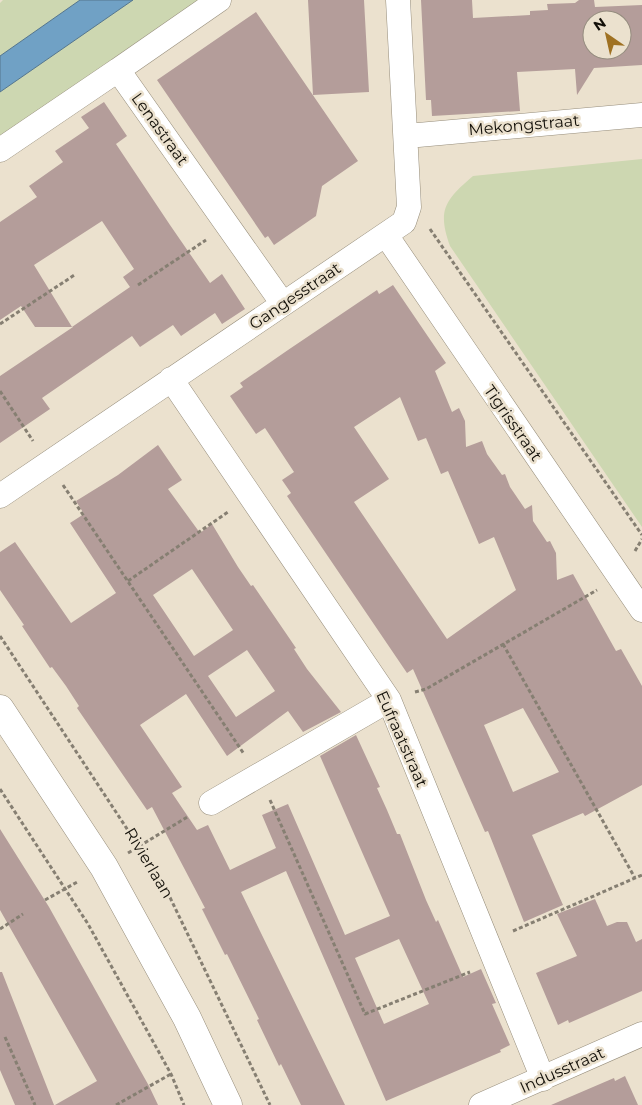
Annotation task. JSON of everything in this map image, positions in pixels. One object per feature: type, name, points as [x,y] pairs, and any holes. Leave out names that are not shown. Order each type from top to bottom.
[{"type":"street","points":[[0,150],[219,0]]},
{"type":"street","points":[[398,0],[407,136],[409,207]]},
{"type":"street","name":"Lenastraat","points":[[118,70],[283,304]]},
{"type":"street","name":"Mekongstraat","points":[[407,136],[642,115]]},
{"type":"street","name":"Gangesstraat","points":[[0,496],[386,235],[404,222],[409,207]]},
{"type":"street","name":"Tigrisstraat","points":[[386,235],[642,610]]},
{"type":"street","name":"Eufraatstraat","points":[[172,379],[388,700],[543,1079]]},
{"type":"street","points":[[211,803],[388,700]]},
{"type":"street","points":[[0,709],[104,867],[187,1018],[228,1105]]},
{"type":"street","name":"Indusstraat","points":[[481,1105],[642,1034]]},
{"type":"path","points":[[409,207],[424,221],[642,535]]},
{"type":"path","points":[[138,285],[229,225]]},
{"type":"path","points":[[0,324],[76,274]]},
{"type":"path","points":[[0,391],[258,776],[365,1014],[642,875]]},
{"type":"path","points":[[128,581],[251,496]]},
{"type":"path","points":[[388,700],[426,689],[620,577],[642,539]]},
{"type":"path","name":"Rivierlaan","points":[[0,636],[164,885],[270,1105]]},
{"type":"path","points":[[503,644],[635,878]]},
{"type":"path","points":[[0,789],[88,924],[171,1074],[184,1105]]},
{"type":"path","points":[[0,929],[23,914]]},
{"type":"path","points":[[6,1037],[35,1105]]},
{"type":"path","points":[[116,1105],[171,1074]]},
{"type":"green space","points":[[3,0],[80,0],[0,56],[0,3]]},
{"type":"green space","points":[[133,0],[205,0],[0,141],[0,92]]},
{"type":"green space","points":[[642,159],[642,527],[450,246],[446,234],[444,214],[450,199],[473,176]]},
{"type":"water","points":[[80,0],[133,0],[0,92],[0,56]]},
{"type":"building","points":[[308,0],[364,0],[369,92],[313,95]]},
{"type":"building","points":[[421,0],[472,0],[473,18],[530,15],[530,11],[548,10],[547,4],[575,3],[579,0],[594,0],[595,7],[642,5],[642,65],[594,68],[577,95],[575,69],[517,72],[520,111],[432,116],[431,100],[426,100]]},
{"type":"building","points":[[256,12],[358,161],[322,186],[316,216],[274,245],[268,236],[265,238],[157,80]]},
{"type":"building","points":[[104,102],[127,136],[116,144],[170,225],[210,283],[222,274],[245,309],[222,324],[215,313],[181,336],[173,325],[140,347],[132,336],[42,398],[50,409],[0,443],[0,376],[73,327],[72,327],[35,327],[21,306],[0,320],[0,222],[37,197],[29,186],[63,162],[55,151],[89,128],[81,117]],"holes":[[[102,221],[134,269],[123,277],[130,287],[72,327],[34,265]]]},
{"type":"building","points":[[393,285],[446,363],[435,371],[452,412],[459,408],[465,421],[466,447],[482,441],[487,454],[502,475],[505,474],[510,487],[525,509],[532,505],[533,521],[547,542],[550,541],[556,553],[557,580],[573,574],[616,651],[621,649],[642,686],[642,785],[585,816],[583,813],[532,835],[563,905],[524,922],[488,831],[485,832],[413,669],[407,673],[287,496],[291,493],[282,480],[294,472],[265,428],[256,434],[230,396],[243,387],[240,383],[288,350],[377,290],[379,294]],"holes":[[[400,397],[418,441],[426,438],[441,474],[448,471],[479,544],[494,537],[516,590],[447,639],[354,502],[389,479],[354,427]],[[523,708],[559,772],[513,792],[484,725]]]},
{"type":"building","points":[[158,445],[182,480],[168,489],[200,533],[212,524],[238,567],[251,586],[253,585],[296,648],[294,649],[307,669],[341,712],[303,732],[288,711],[227,756],[186,694],[140,725],[182,787],[172,793],[197,830],[208,825],[230,870],[276,848],[262,815],[288,804],[345,935],[390,916],[320,756],[356,735],[380,787],[377,788],[397,834],[400,834],[426,900],[436,922],[438,920],[463,977],[481,969],[496,1003],[492,1004],[510,1045],[500,1050],[501,1052],[386,1101],[286,871],[241,892],[345,1105],[301,1105],[281,1064],[279,1066],[257,1020],[259,1019],[202,909],[205,908],[152,807],[147,810],[77,708],[79,706],[66,686],[52,667],[50,668],[0,590],[0,552],[15,542],[71,623],[116,593],[70,523],[84,514],[76,501],[118,475]],"holes":[[[192,569],[233,630],[194,656],[153,595]],[[247,650],[275,691],[236,717],[208,676]],[[399,939],[429,1004],[384,1024],[355,958]]]},
{"type":"building","points":[[0,829],[49,907],[158,1105],[55,1105],[97,1081],[0,910]]},
{"type":"building","points":[[595,899],[607,926],[617,922],[627,922],[636,942],[642,939],[642,991],[569,1023],[568,1020],[558,1025],[536,973],[577,956],[557,914]]},
{"type":"building","points":[[0,972],[2,972],[54,1105],[15,1105],[0,1070]]},
{"type":"building","points":[[625,1076],[638,1105],[551,1105],[614,1078],[615,1081]]}]
